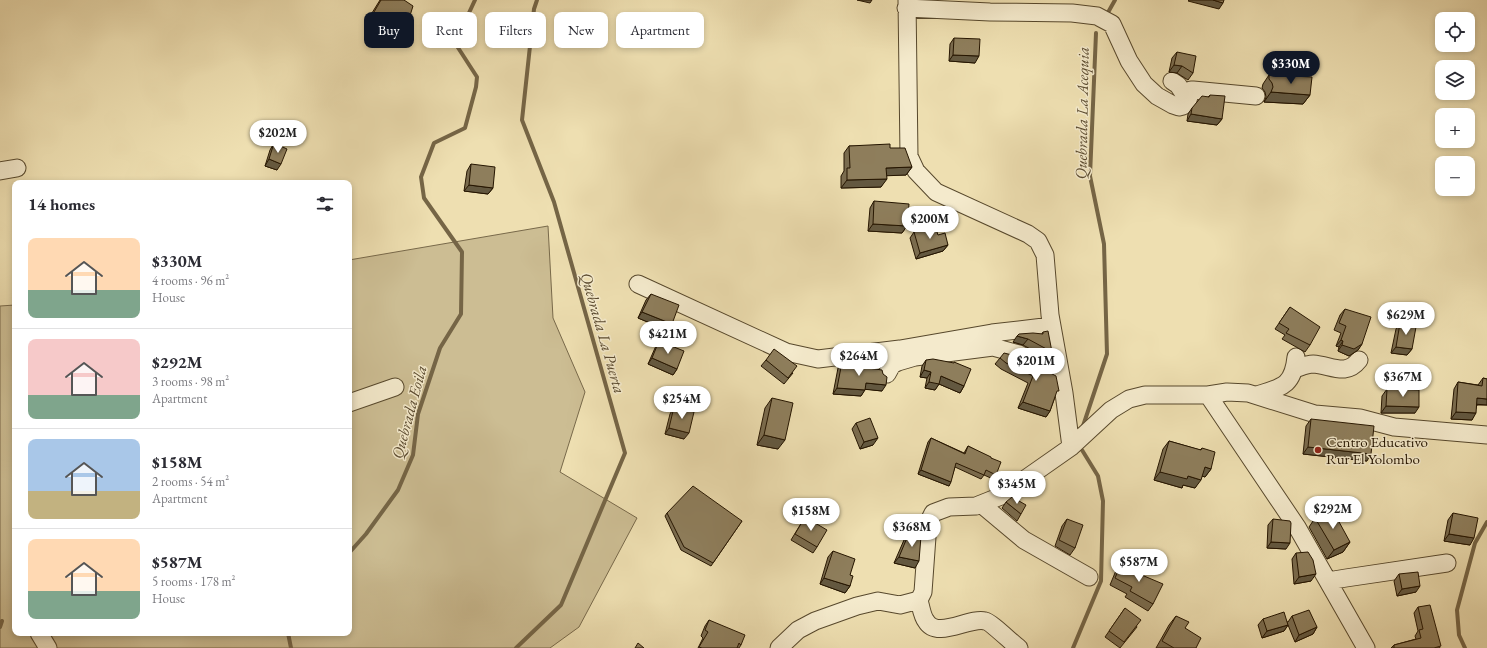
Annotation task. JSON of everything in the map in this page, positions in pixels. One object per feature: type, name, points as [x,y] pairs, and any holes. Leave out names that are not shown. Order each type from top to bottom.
[{"type":"street","points":[[1071,447],[1052,326],[1044,255],[1038,241],[1028,234],[936,192],[916,171],[909,156],[906,4],[990,12],[1072,13],[1097,16],[1112,24],[1129,61],[1144,84],[1157,96],[1173,105],[1179,107],[1183,106],[1188,100],[1191,90],[1256,96]]},
{"type":"street","points":[[1172,81],[1178,85],[1188,100]]},
{"type":"street","points":[[0,172],[17,168]]},
{"type":"street","points":[[638,284],[786,352],[818,359],[900,349],[992,333],[1052,326]]},
{"type":"street","points":[[887,374],[892,366],[898,362],[915,357],[993,347],[1019,354],[1061,376]]},
{"type":"street","points":[[1258,395],[1287,384],[1296,363],[1346,370],[1355,366],[1359,360]]},
{"type":"street","points":[[352,402],[395,387]]},
{"type":"street","points":[[1019,648],[986,621],[978,620],[946,628],[933,628],[926,622],[919,600],[923,592],[928,524],[934,513],[949,507],[976,506],[1001,496],[1071,447],[1111,410],[1129,399],[1145,395],[1208,395],[1227,392],[1248,393],[1315,414],[1360,418],[1394,427],[1487,435]]},
{"type":"street","points":[[1208,395],[1297,527],[1366,648]]},
{"type":"street","points":[[982,504],[1024,540],[1089,577]]},
{"type":"street","points":[[1328,582],[1447,563]]},
{"type":"street","points":[[779,648],[798,630],[816,621],[857,606],[878,601],[900,605],[919,600]]},
{"type":"street","points":[[41,636],[48,648]]},
{"type":"shaded area","points":[[548,226],[553,318],[585,392],[560,472],[637,518],[579,627],[550,648],[0,648],[0,306],[12,305],[12,636],[352,636],[352,259]]},
{"type":"building","points":[[381,0],[404,0],[413,6],[411,12],[374,12]]},
{"type":"building","points":[[1213,0],[1224,0],[1223,3]]},
{"type":"building","points":[[954,38],[980,39],[979,56],[953,55]]},
{"type":"building","points":[[1177,52],[1196,56],[1193,73],[1182,66],[1174,65]]},
{"type":"building","points":[[1269,75],[1312,77],[1310,95],[1271,92],[1273,87],[1269,79]]},
{"type":"building","points":[[1210,95],[1225,96],[1222,119],[1191,114],[1192,108],[1202,96],[1209,97]]},
{"type":"building","points":[[274,143],[287,149],[281,164],[269,159]]},
{"type":"building","points":[[890,144],[890,148],[905,148],[912,167],[886,168],[887,179],[847,180],[847,168],[850,168],[849,146]]},
{"type":"building","points":[[471,164],[495,167],[493,188],[469,185]]},
{"type":"building","points":[[874,201],[909,204],[907,226],[873,224]]},
{"type":"building","points":[[935,226],[938,235],[945,233],[948,245],[920,253],[914,232]]},
{"type":"building","points":[[651,294],[679,305],[672,324],[642,312]]},
{"type":"building","points":[[1290,307],[1320,327],[1310,345],[1286,333],[1289,329],[1279,323]]},
{"type":"building","points":[[1345,309],[1371,317],[1362,344],[1354,349],[1342,345],[1343,341],[1341,340],[1346,326],[1339,323]]},
{"type":"building","points":[[1400,323],[1416,327],[1412,349],[1396,347]]},
{"type":"building","points":[[1048,331],[1052,352],[1028,339],[1017,336],[1019,334],[1043,334],[1043,332]]},
{"type":"building","points":[[659,341],[684,351],[677,369],[652,358]]},
{"type":"building","points":[[774,349],[797,366],[788,378],[766,360]]},
{"type":"building","points":[[1004,353],[1020,357],[1056,376],[1059,391],[1057,391],[1050,411],[1023,402],[1033,376],[1006,363],[1000,358]]},
{"type":"building","points":[[933,359],[954,362],[971,369],[964,386],[941,376],[939,384],[929,382],[931,372],[924,370],[926,360]]},
{"type":"building","points":[[842,362],[868,365],[868,368],[882,370],[883,374],[887,377],[886,385],[866,383],[865,390],[837,388]]},
{"type":"building","points":[[1483,378],[1487,379],[1487,399],[1477,398],[1476,413],[1456,412],[1458,382],[1482,386]]},
{"type":"building","points":[[1387,389],[1419,390],[1419,407],[1386,406]]},
{"type":"building","points":[[772,398],[793,403],[785,440],[764,435]]},
{"type":"building","points":[[674,407],[694,412],[689,433],[669,428]]},
{"type":"building","points":[[870,418],[878,438],[864,442],[856,423]]},
{"type":"building","points":[[1311,419],[1374,426],[1371,454],[1308,447]]},
{"type":"building","points":[[931,438],[965,454],[968,446],[1001,462],[996,475],[986,470],[984,475],[956,463],[951,482],[921,470]]},
{"type":"building","points":[[1169,441],[1201,450],[1202,448],[1215,452],[1211,469],[1205,467],[1201,480],[1188,476],[1187,479],[1160,472]]},
{"type":"building","points":[[693,486],[742,521],[713,563],[684,547],[667,513]]},
{"type":"building","points":[[1012,497],[1026,505],[1021,514],[1006,502]]},
{"type":"building","points":[[1332,509],[1350,542],[1334,550],[1315,518]]},
{"type":"building","points":[[1453,513],[1478,518],[1474,538],[1449,534]]},
{"type":"building","points":[[805,517],[827,530],[817,547],[795,534]]},
{"type":"building","points":[[1067,519],[1083,525],[1075,548],[1059,540]]},
{"type":"building","points":[[1273,519],[1290,521],[1290,543],[1271,542]]},
{"type":"building","points":[[909,533],[921,536],[919,561],[899,557]]},
{"type":"building","points":[[833,551],[855,559],[850,575],[853,576],[850,586],[824,578]]},
{"type":"building","points":[[1308,552],[1313,560],[1316,574],[1299,577],[1296,553]]},
{"type":"building","points":[[1122,562],[1139,570],[1137,573],[1163,584],[1153,604],[1130,591],[1132,587],[1115,578]]},
{"type":"building","points":[[1418,572],[1420,586],[1402,589],[1399,574]]},
{"type":"building","points":[[1430,605],[1441,646],[1434,648],[1394,648],[1394,645],[1421,638],[1419,630],[1423,629],[1418,607]]},
{"type":"building","points":[[1125,608],[1141,620],[1124,642],[1109,631]]},
{"type":"building","points":[[1309,610],[1317,627],[1299,635],[1292,616]]},
{"type":"building","points":[[1284,612],[1288,625],[1267,631],[1263,619]]},
{"type":"building","points":[[1176,616],[1189,622],[1185,628],[1201,638],[1196,648],[1174,648],[1162,641]]},
{"type":"building","points":[[709,620],[745,635],[741,645],[739,643],[737,648],[699,647],[708,632],[705,630]]},
{"type":"building","points":[[638,643],[644,648],[635,648]]},
{"type":"waterway","name":"Quebrada Eoila","points":[[352,550],[366,534],[398,490],[413,455],[418,414],[440,348],[461,314],[462,252],[424,198],[421,177],[434,143],[465,128],[476,87],[477,77],[455,43],[475,0]]},
{"type":"waterway","name":"Quebrada La Puerta","points":[[516,648],[561,605],[625,453],[554,202],[522,120],[534,9],[537,0]]},
{"type":"waterway","name":"Quebrada La Acequia","points":[[1106,16],[1115,0]]},
{"type":"waterway","name":"Quebrada La Acequia","points":[[1082,429],[1107,354],[1104,244],[1090,176],[1096,33]]},
{"type":"waterway","name":"Quebrada La Acequia","points":[[1073,648],[1101,581],[1103,501],[1098,476],[1082,450]]},
{"type":"waterway","points":[[1465,648],[1459,635],[1457,610],[1475,543],[1487,522]]},
{"type":"waterway","points":[[0,627],[2,621]]},
{"type":"waterway","name":"Quebrada Eoila","points":[[289,636],[291,648]]},
{"type":"place","name":"Centro Educativo Rur El Yolombo","points":[[1318,450]]}]
